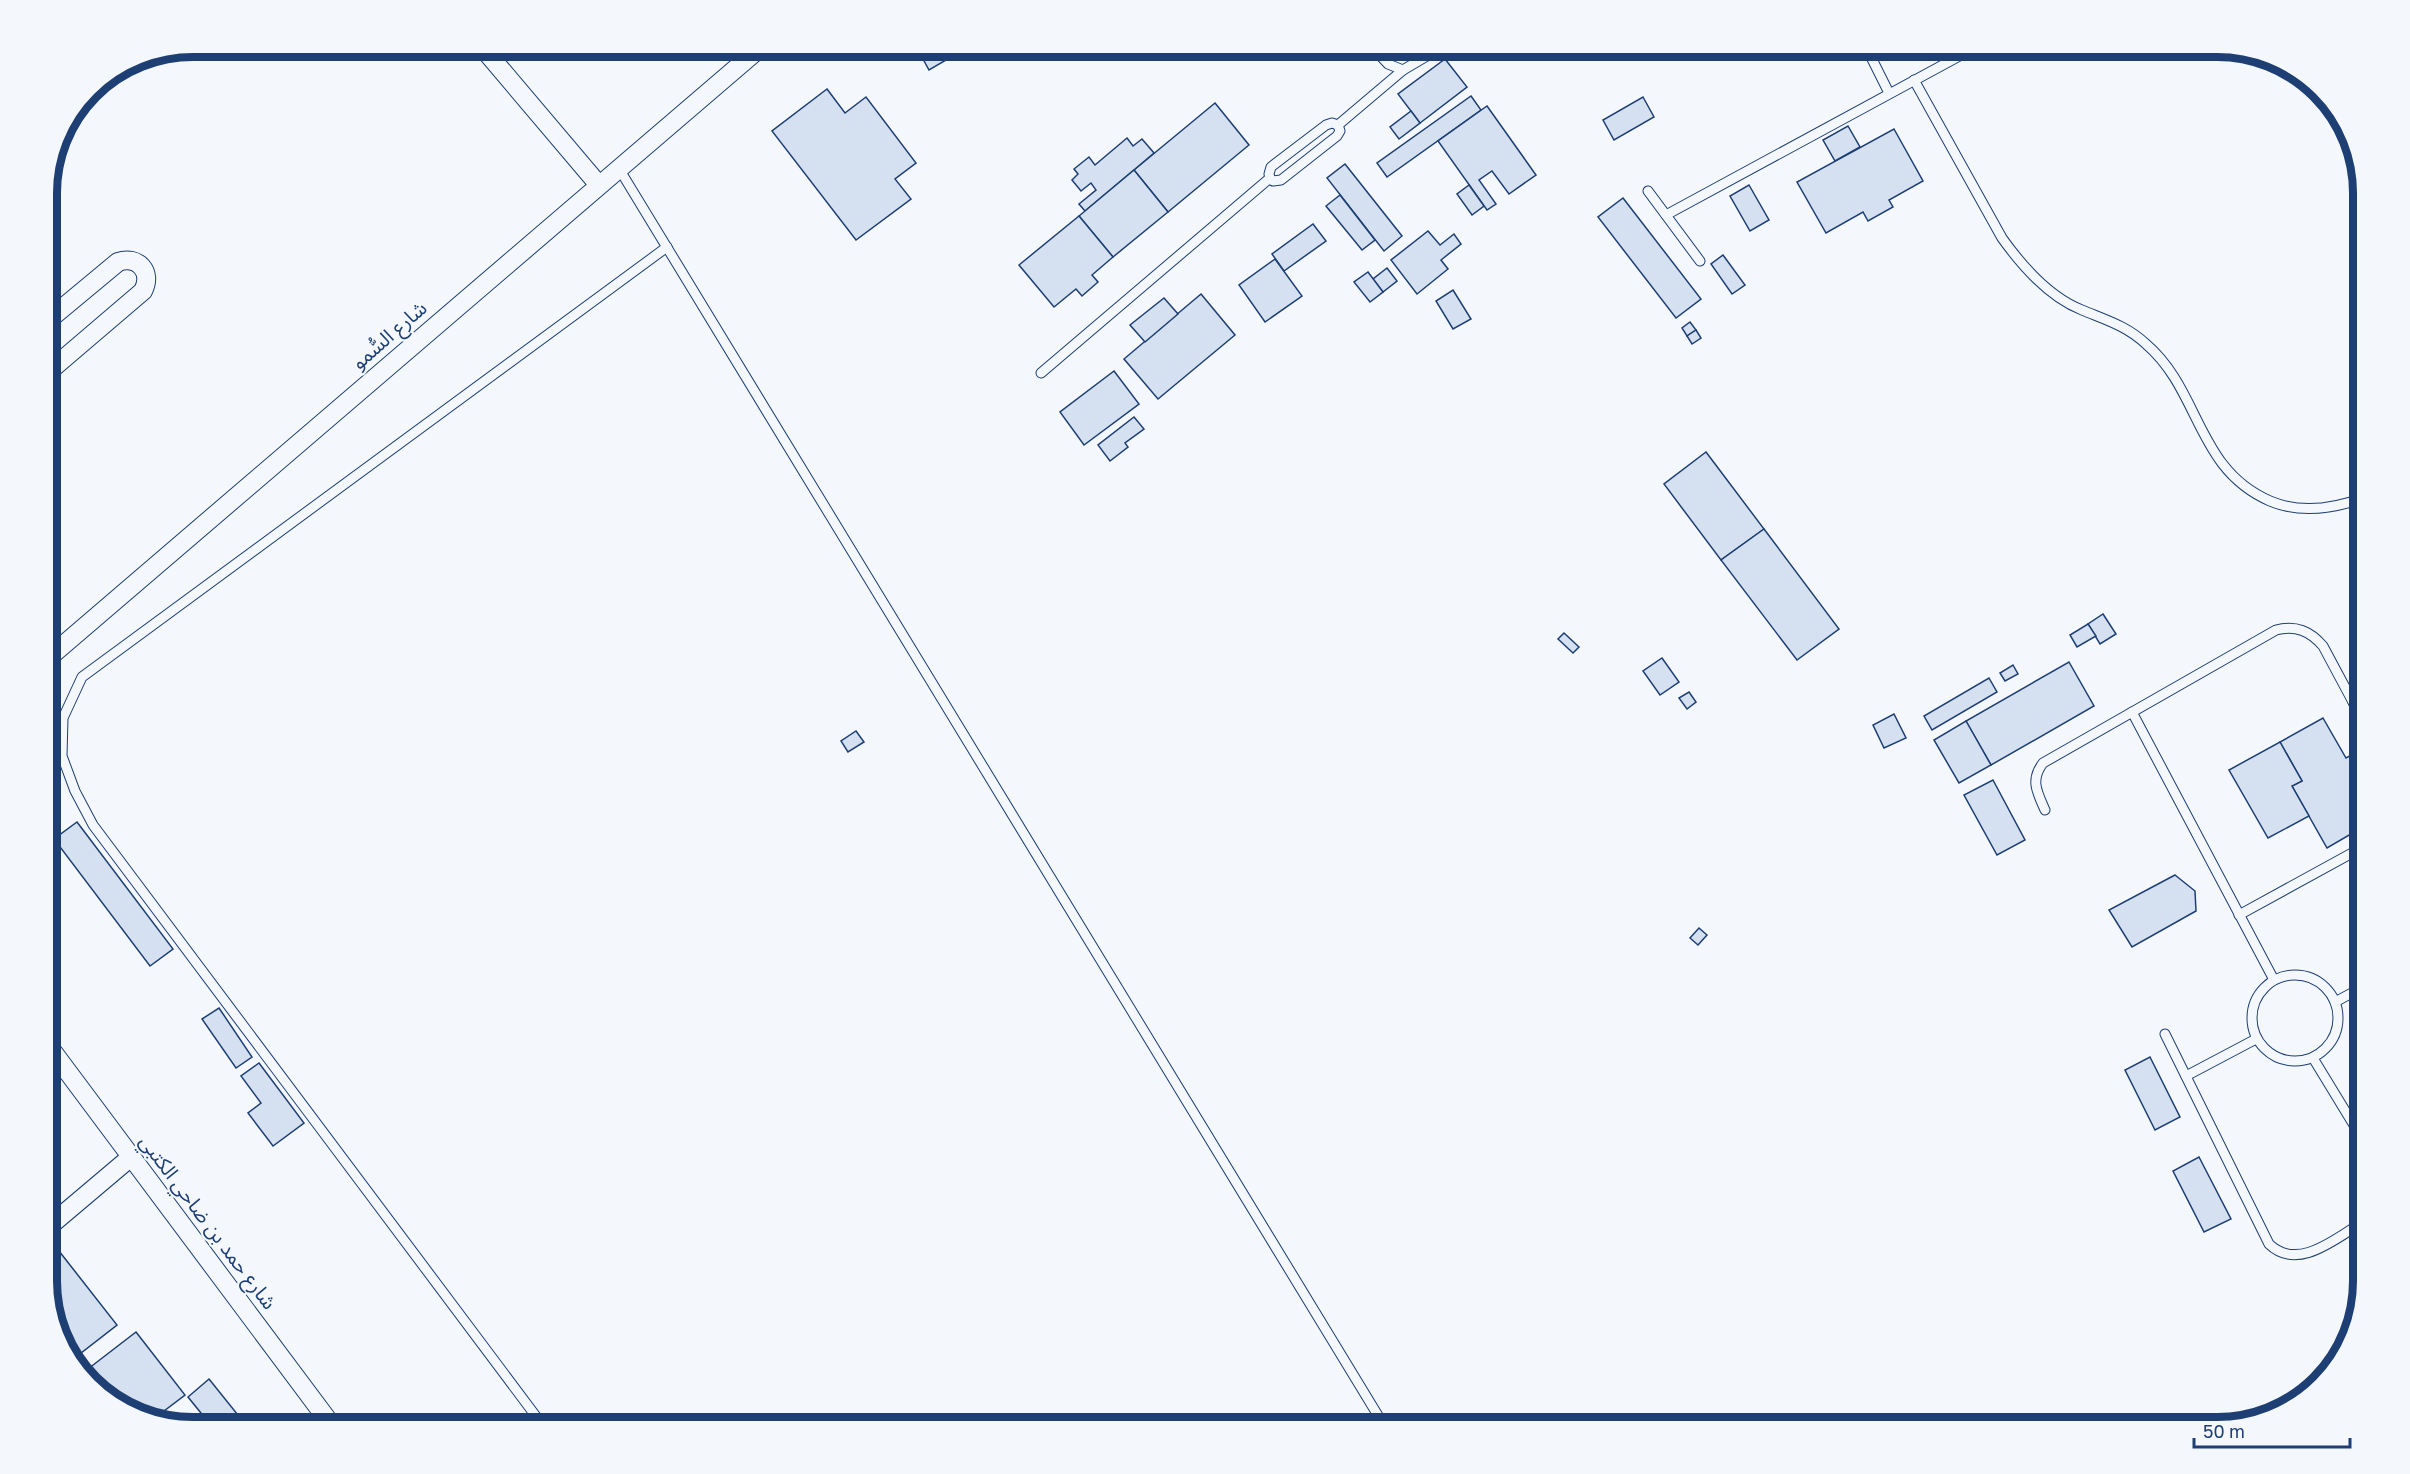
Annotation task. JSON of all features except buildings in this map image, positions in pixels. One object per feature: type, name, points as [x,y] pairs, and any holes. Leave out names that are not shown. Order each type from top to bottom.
[{"type":"street","points":[[491,57],[598,184]]},
{"type":"street","name":"شارع السُّمو","points":[[57,650],[748,57]]},
{"type":"street","points":[[57,313],[118,262],[131,260],[142,266],[146,272],[147,279],[143,291],[57,364]]},
{"type":"street","name":"شارع حمد بن ضاحي الكتبي","points":[[57,1057],[325,1417]]},
{"type":"street","points":[[57,1219],[131,1157]]},
{"type":"lane","points":[[1381,57],[1388,64],[1403,70]]},
{"type":"lane","points":[[1338,125],[1403,70],[1424,57]]},
{"type":"lane","points":[[1871,57],[1889,93]]},
{"type":"lane","points":[[1666,214],[1956,57]]},
{"type":"lane","points":[[1914,80],[2002,238],[2016,257],[2047,288],[2064,300],[2081,310],[2114,322],[2147,344],[2174,376],[2222,465],[2238,482],[2278,505],[2301,509],[2324,509],[2353,501]]},
{"type":"lane","points":[[1270,178],[1271,167],[1326,124],[1338,125]]},
{"type":"lane","points":[[1270,178],[1273,181],[1281,180],[1337,136],[1340,131],[1338,125]]},
{"type":"lane","points":[[618,167],[1378,1417]]},
{"type":"lane","points":[[1041,373],[1270,178]]},
{"type":"lane","points":[[1648,191],[1700,261]]},
{"type":"lane","points":[[536,1417],[93,825],[75,791],[63,756],[63,717],[82,677],[667,247]]},
{"type":"lane","points":[[2045,810],[2035,783],[2043,763],[2276,630],[2301,629],[2316,639],[2323,646],[2352,702]]},
{"type":"lane","points":[[2132,712],[2274,980]]},
{"type":"lane","points":[[2239,915],[2353,852]]},
{"type":"lane","points":[[2288,976],[2302,976],[2316,980],[2327,989],[2335,1002],[2338,1015],[2335,1034],[2324,1051],[2313,1058],[2297,1062],[2280,1060],[2266,1051],[2256,1038],[2252,1026],[2253,1006],[2263,989],[2274,980],[2288,976]]},
{"type":"lane","points":[[2335,1002],[2353,992]]},
{"type":"lane","points":[[2165,1034],[2264,1236],[2276,1251],[2284,1255],[2302,1255],[2353,1228]]},
{"type":"lane","points":[[2186,1076],[2256,1038]]},
{"type":"lane","points":[[2313,1058],[2353,1124]]}]
